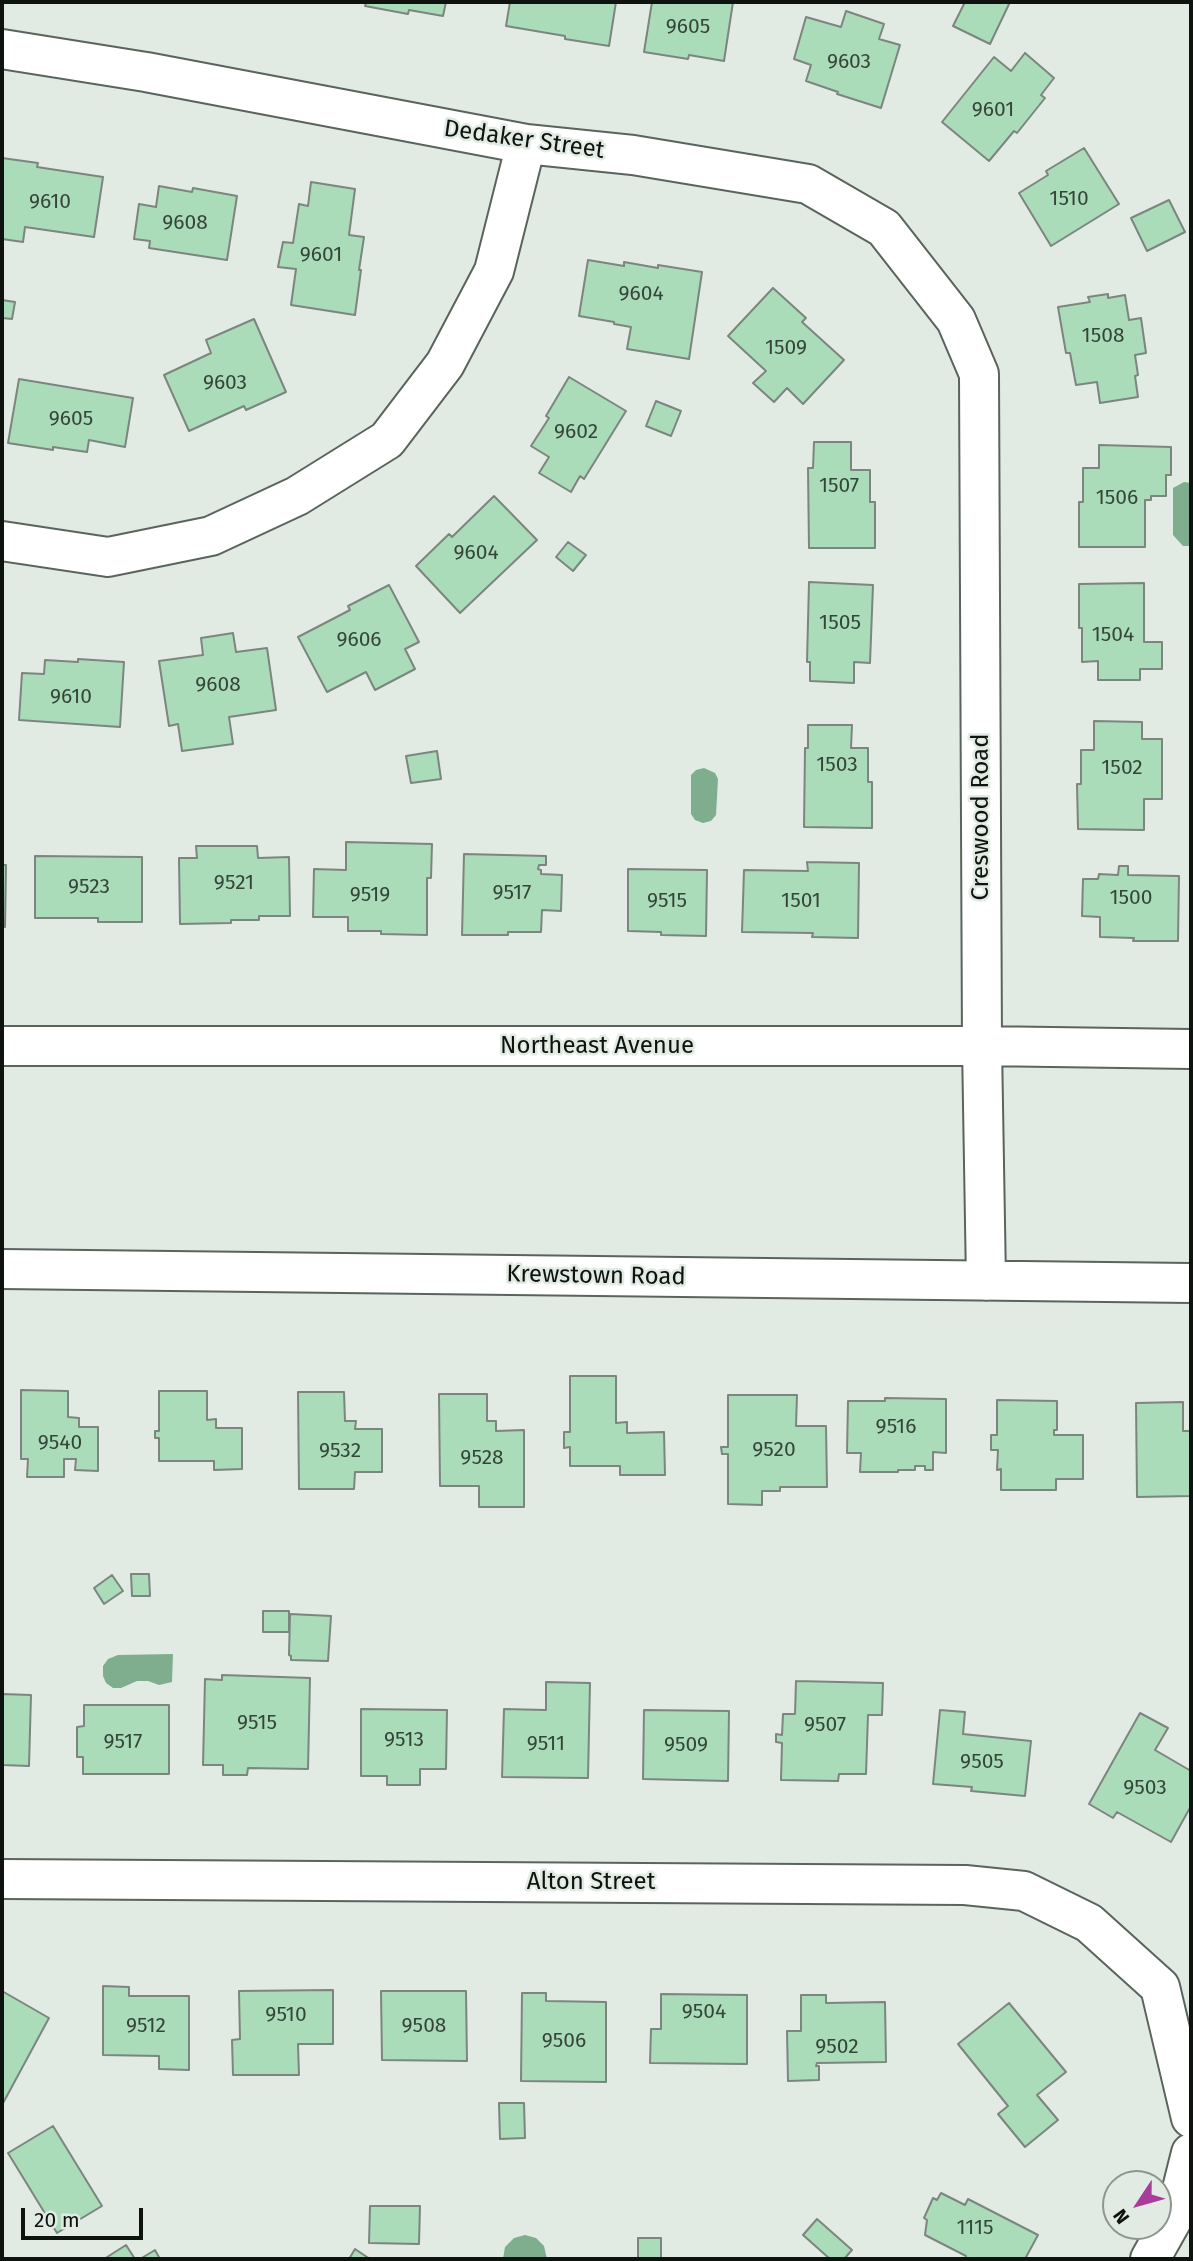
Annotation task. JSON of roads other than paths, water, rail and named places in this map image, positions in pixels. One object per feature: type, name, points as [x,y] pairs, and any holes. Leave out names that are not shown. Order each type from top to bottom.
[{"type":"street","name":"Dedaker Street","points":[[2,49],[146,72],[526,144],[633,155],[808,184],[884,228],[956,320],[970,355]]},
{"type":"street","points":[[2,541],[107,557],[211,536],[297,496],[387,440],[445,365],[494,271],[526,144]]},
{"type":"street","name":"Creswood Road","points":[[970,355],[979,374],[982,1046],[986,1281]]},
{"type":"street","name":"Northeast Avenue","points":[[2,1046],[982,1046],[1191,1049]]},
{"type":"street","name":"Krewstown Road","points":[[2,1269],[1191,1283]]},
{"type":"street","name":"Alton Street","points":[[2,1878],[965,1885],[1024,1891],[1089,1923],[1160,1987],[1191,2118]]},
{"type":"street","points":[[1150,2259],[1176,2213],[1191,2153]]}]
